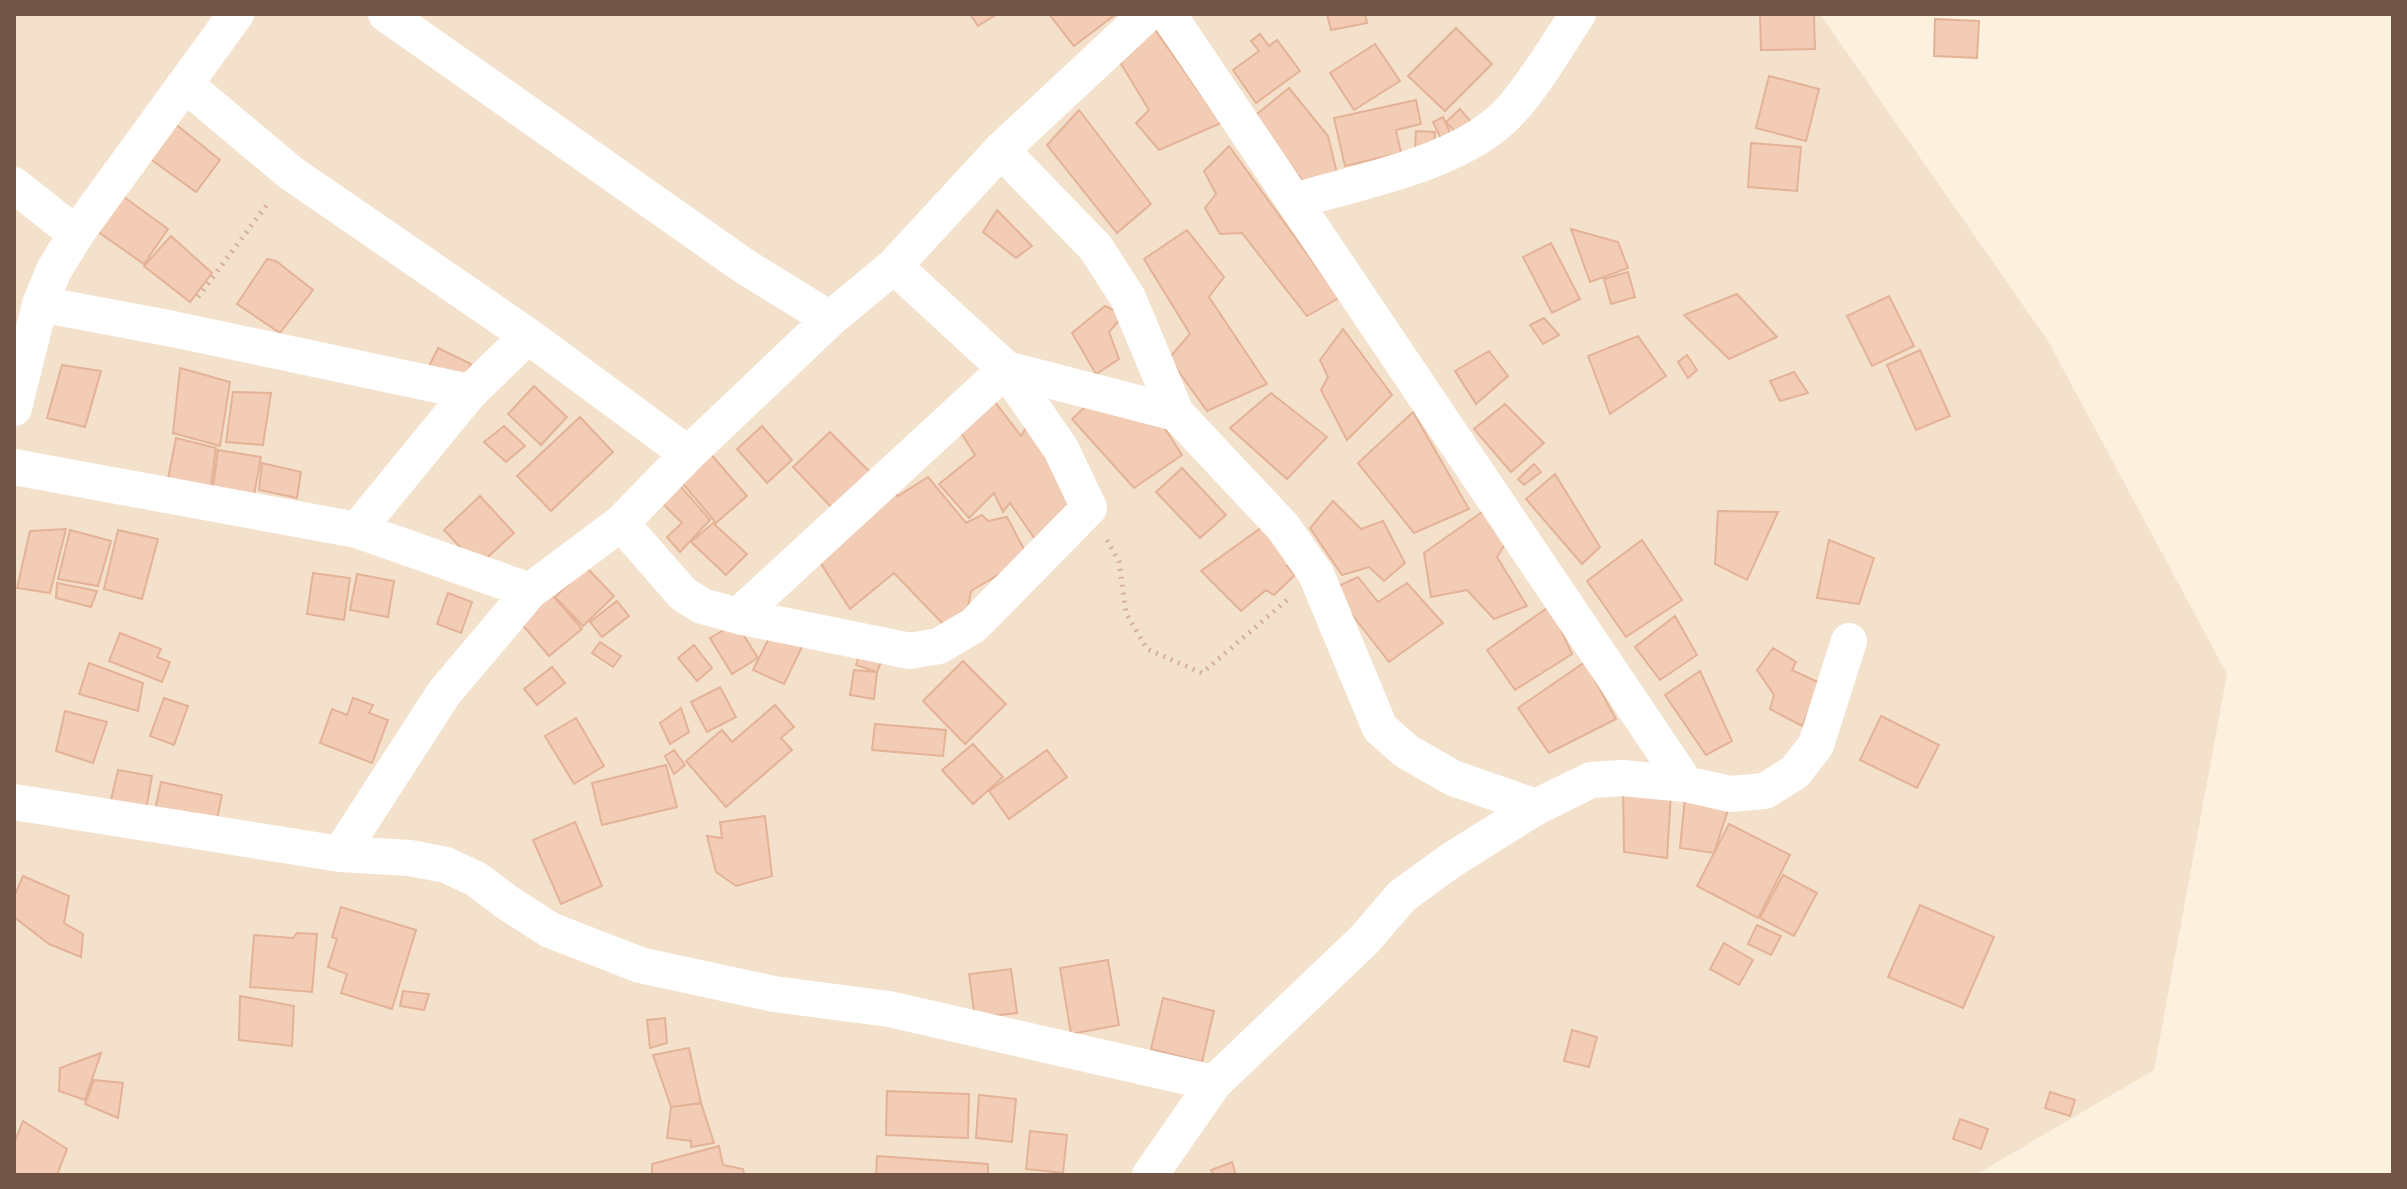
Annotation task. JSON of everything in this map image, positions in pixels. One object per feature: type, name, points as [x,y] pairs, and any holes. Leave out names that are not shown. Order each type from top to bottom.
[{"type":"street","points":[[14,408],[40,304],[54,270],[76,234],[236,14]]},
{"type":"street","points":[[386,14],[744,266],[830,319]]},
{"type":"street","points":[[340,854],[444,693],[530,591],[621,523],[688,454],[830,319],[894,266],[1001,150],[1147,14]]},
{"type":"street","points":[[1168,14],[1686,784]]},
{"type":"street","points":[[1294,201],[1425,163],[1470,144],[1511,111],[1578,14]]},
{"type":"street","points":[[186,85],[291,173],[528,336],[688,454]]},
{"type":"street","points":[[1001,150],[1096,248],[1128,298],[1176,413],[1283,527],[1316,574],[1380,728],[1406,751],[1453,778],[1536,807]]},
{"type":"street","points":[[14,185],[76,234]]},
{"type":"street","points":[[621,523],[683,594],[702,606],[910,651],[939,646],[974,625],[1089,508],[1061,449],[1006,369],[894,266]]},
{"type":"street","points":[[40,304],[470,392]]},
{"type":"street","points":[[357,530],[470,392],[528,336]]},
{"type":"street","points":[[1006,369],[1176,413]]},
{"type":"street","points":[[738,616],[1006,369]]},
{"type":"street","points":[[14,467],[357,530],[530,591]]},
{"type":"street","points":[[1150,1175],[1214,1083],[1364,940],[1402,896],[1450,861],[1536,807],[1591,780],[1622,778],[1686,784],[1730,794],[1765,791],[1795,772],[1816,745],[1849,641]]},
{"type":"street","points":[[14,802],[340,854],[410,858],[446,865],[476,879],[550,930],[640,965],[774,994],[889,1009],[1214,1083]]},
{"type":"path","points":[[173,329],[291,173]]},
{"type":"path","points":[[1089,508],[1119,562],[1126,613],[1147,649],[1202,673],[1316,574]]},
{"type":"shaded area","points":[[14,14],[1820,14],[2048,341],[2227,674],[2154,1070],[1975,1175],[14,1175]]},
{"type":"building","points":[[970,14],[997,14],[978,26]]},
{"type":"building","points":[[1049,14],[1116,14],[1074,46]]},
{"type":"building","points":[[1327,14],[1365,14],[1367,23],[1331,30]]},
{"type":"building","points":[[1760,14],[1814,14],[1815,49],[1761,50]]},
{"type":"building","points":[[1935,19],[1979,21],[1977,58],[1934,56]]},
{"type":"building","points":[[1153,27],[1221,123],[1159,150],[1136,123],[1149,110],[1115,54]]},
{"type":"building","points":[[1456,28],[1492,64],[1445,111],[1408,76]]},
{"type":"building","points":[[1260,34],[1269,46],[1277,40],[1300,71],[1256,103],[1233,70],[1259,51],[1251,41]]},
{"type":"building","points":[[1375,44],[1400,81],[1354,110],[1330,73]]},
{"type":"building","points":[[1769,76],[1819,89],[1806,141],[1756,128]]},
{"type":"building","points":[[1289,88],[1328,136],[1337,173],[1303,181],[1252,118]]},
{"type":"building","points":[[1416,100],[1421,124],[1396,130],[1401,153],[1345,166],[1334,118]]},
{"type":"building","points":[[1460,109],[1472,123],[1458,135],[1446,122]]},
{"type":"building","points":[[1079,110],[1151,204],[1117,233],[1047,145]]},
{"type":"building","points":[[1443,117],[1453,139],[1443,143],[1433,122]]},
{"type":"building","points":[[173,122],[220,160],[196,192],[145,155]]},
{"type":"building","points":[[1416,131],[1435,132],[1434,149],[1415,148]]},
{"type":"building","points":[[1751,143],[1801,147],[1797,191],[1748,187]]},
{"type":"building","points":[[1229,146],[1339,298],[1307,316],[1242,233],[1220,234],[1205,208],[1216,194],[1204,171]]},
{"type":"building","points":[[113,189],[168,229],[144,264],[88,225]]},
{"type":"building","points":[[997,210],[1032,246],[1016,258],[983,232]]},
{"type":"building","points":[[1571,229],[1618,242],[1628,268],[1590,282]]},
{"type":"building","points":[[1187,230],[1224,277],[1209,297],[1267,384],[1207,411],[1169,358],[1190,334],[1144,259]]},
{"type":"building","points":[[171,236],[212,273],[190,302],[144,266]]},
{"type":"building","points":[[1551,243],[1580,299],[1552,313],[1523,257]]},
{"type":"building","points":[[267,259],[276,261],[313,290],[280,333],[237,304]]},
{"type":"building","points":[[1628,272],[1635,297],[1611,304],[1604,279]]},
{"type":"building","points":[[1737,294],[1777,337],[1729,359],[1684,315]]},
{"type":"building","points":[[1889,296],[1914,346],[1872,366],[1847,316]]},
{"type":"building","points":[[1105,306],[1124,315],[1109,332],[1119,359],[1096,374],[1072,333]]},
{"type":"building","points":[[1544,318],[1559,335],[1543,344],[1530,325]]},
{"type":"building","points":[[1343,329],[1392,395],[1347,440],[1321,390],[1328,377],[1320,360]]},
{"type":"building","points":[[1638,336],[1666,376],[1610,414],[1588,356]]},
{"type":"building","points":[[438,348],[471,364],[459,388],[426,372]]},
{"type":"building","points":[[1920,350],[1950,416],[1916,430],[1887,365]]},
{"type":"building","points":[[1489,351],[1508,376],[1476,404],[1455,371]]},
{"type":"building","points":[[1687,355],[1697,370],[1688,378],[1678,362]]},
{"type":"building","points":[[62,365],[101,371],[85,427],[47,418]]},
{"type":"building","points":[[180,368],[230,382],[220,446],[173,433]]},
{"type":"building","points":[[1794,372],[1808,393],[1780,401],[1770,381]]},
{"type":"building","points":[[534,386],[567,417],[541,445],[508,414]]},
{"type":"building","points":[[233,392],[271,393],[263,445],[226,442]]},
{"type":"building","points":[[1100,393],[1155,413],[1182,455],[1134,488],[1072,419]]},
{"type":"building","points":[[1271,393],[1327,437],[1287,479],[1230,428]]},
{"type":"building","points":[[992,398],[1021,436],[1030,421],[1074,506],[1037,542],[1010,503],[1003,512],[994,493],[969,518],[939,484],[975,455],[958,428]]},
{"type":"building","points":[[1505,404],[1544,443],[1511,472],[1474,429]]},
{"type":"building","points":[[1413,412],[1469,509],[1414,533],[1358,463]]},
{"type":"building","points":[[580,417],[613,452],[551,511],[517,476]]},
{"type":"building","points":[[504,426],[525,446],[506,462],[484,442]]},
{"type":"building","points":[[762,426],[792,460],[767,483],[737,449]]},
{"type":"building","points":[[830,432],[871,473],[833,509],[793,467]]},
{"type":"building","points":[[176,438],[216,448],[210,493],[167,484]]},
{"type":"building","points":[[218,450],[261,457],[251,511],[211,501]]},
{"type":"building","points":[[710,453],[747,496],[716,523],[679,479]]},
{"type":"building","points":[[262,463],[301,472],[297,498],[259,490]]},
{"type":"building","points":[[1534,464],[1541,472],[1524,485],[1518,479]]},
{"type":"building","points":[[1182,468],[1226,515],[1200,538],[1156,492]]},
{"type":"building","points":[[1555,474],[1600,547],[1582,564],[1526,499]]},
{"type":"building","points":[[928,477],[966,523],[982,515],[988,521],[1007,517],[1028,557],[971,591],[968,608],[943,624],[894,573],[850,609],[816,556],[889,488],[898,496]]},
{"type":"building","points":[[675,480],[710,520],[680,552],[667,537],[682,523],[657,498]]},
{"type":"building","points":[[480,496],[514,533],[478,566],[444,530]]},
{"type":"building","points":[[1333,501],[1361,529],[1383,521],[1405,563],[1384,581],[1369,567],[1342,575],[1310,528]]},
{"type":"building","points":[[1718,511],[1778,512],[1747,580],[1715,564]]},
{"type":"building","points":[[1482,512],[1507,541],[1497,557],[1527,606],[1494,619],[1467,590],[1431,597],[1424,553]]},
{"type":"building","points":[[713,523],[747,554],[726,575],[691,542]]},
{"type":"building","points":[[1268,523],[1296,561],[1287,566],[1295,575],[1274,595],[1266,590],[1241,611],[1201,571]]},
{"type":"building","points":[[66,529],[50,593],[17,588],[30,531]]},
{"type":"building","points":[[70,530],[111,541],[98,586],[58,579]]},
{"type":"building","points":[[118,530],[158,539],[142,599],[104,589]]},
{"type":"building","points":[[1642,540],[1682,600],[1626,637],[1587,581]]},
{"type":"building","points":[[1829,540],[1874,558],[1859,604],[1817,598]]},
{"type":"building","points":[[586,567],[614,596],[583,626],[555,597]]},
{"type":"building","points":[[313,573],[350,578],[344,620],[307,614]]},
{"type":"building","points":[[357,574],[394,581],[388,617],[350,610]]},
{"type":"building","points":[[1358,577],[1378,602],[1407,583],[1443,623],[1389,662],[1332,589]]},
{"type":"building","points":[[57,583],[97,591],[91,607],[56,598]]},
{"type":"building","points":[[546,588],[582,629],[549,656],[514,615]]},
{"type":"building","points":[[448,593],[472,602],[461,633],[437,624]]},
{"type":"building","points":[[617,601],[629,616],[602,637],[590,622]]},
{"type":"building","points":[[1550,606],[1572,654],[1515,690],[1487,650]]},
{"type":"building","points":[[1675,616],[1697,655],[1660,680],[1635,647]]},
{"type":"building","points":[[736,623],[758,658],[732,674],[710,638]]},
{"type":"building","points":[[772,632],[802,647],[784,684],[753,670]]},
{"type":"building","points":[[120,633],[161,649],[157,657],[170,662],[162,682],[109,661]]},
{"type":"building","points":[[600,642],[621,656],[613,667],[592,653]]},
{"type":"building","points":[[694,645],[712,668],[697,681],[678,658]]},
{"type":"building","points":[[1773,648],[1796,662],[1792,670],[1822,684],[1802,726],[1770,709],[1774,695],[1757,670]]},
{"type":"building","points":[[861,649],[883,657],[877,672],[856,665]]},
{"type":"building","points":[[963,661],[1006,704],[965,744],[923,701]]},
{"type":"building","points":[[1585,662],[1616,719],[1549,753],[1518,708]]},
{"type":"building","points":[[89,663],[143,683],[138,711],[79,694]]},
{"type":"building","points":[[552,667],[565,683],[537,705],[524,689]]},
{"type":"building","points":[[854,670],[877,672],[874,699],[850,695]]},
{"type":"building","points":[[1700,671],[1732,741],[1706,755],[1665,695]]},
{"type":"building","points":[[720,687],[736,717],[707,732],[691,702]]},
{"type":"building","points":[[164,698],[188,706],[174,745],[150,736]]},
{"type":"building","points":[[353,698],[373,705],[369,713],[388,720],[372,763],[320,743],[332,709],[347,715]]},
{"type":"building","points":[[775,705],[794,727],[781,738],[792,750],[726,807],[686,761],[722,730],[732,742]]},
{"type":"building","points":[[681,708],[689,732],[670,744],[660,723]]},
{"type":"building","points":[[65,711],[107,722],[93,763],[56,751]]},
{"type":"building","points":[[1881,716],[1939,745],[1917,788],[1860,760]]},
{"type":"building","points":[[576,718],[604,766],[574,784],[545,736]]},
{"type":"building","points":[[875,724],[946,730],[943,756],[872,750]]},
{"type":"building","points":[[973,744],[1003,777],[973,804],[942,770]]},
{"type":"building","points":[[674,750],[685,765],[674,774],[665,756]]},
{"type":"building","points":[[1047,750],[1067,777],[1009,819],[989,791]]},
{"type":"building","points":[[666,765],[677,807],[602,825],[592,783]]},
{"type":"building","points":[[118,770],[152,776],[144,821],[107,817]]},
{"type":"building","points":[[161,782],[222,795],[217,819],[153,819]]},
{"type":"building","points":[[1623,786],[1671,793],[1667,858],[1624,852]]},
{"type":"building","points":[[1685,798],[1729,807],[1714,853],[1680,848]]},
{"type":"building","points":[[765,816],[772,876],[736,886],[716,872],[707,836],[722,838],[720,822]]},
{"type":"building","points":[[575,822],[602,886],[561,904],[533,840]]},
{"type":"building","points":[[1729,824],[1790,855],[1758,918],[1697,886]]},
{"type":"building","points":[[1783,875],[1817,893],[1794,936],[1760,918]]},
{"type":"building","points":[[23,876],[69,896],[64,923],[83,934],[81,957],[49,944],[14,917],[14,897]]},
{"type":"building","points":[[1920,905],[1994,937],[1963,1008],[1888,977]]},
{"type":"building","points":[[341,907],[416,930],[392,1009],[341,993],[347,974],[328,967],[337,939],[332,937]]},
{"type":"building","points":[[1757,925],[1781,936],[1771,955],[1748,944]]},
{"type":"building","points":[[297,933],[317,934],[312,992],[250,987],[254,935],[293,938]]},
{"type":"building","points":[[1724,943],[1753,960],[1739,985],[1710,969]]},
{"type":"building","points":[[1108,960],[1119,1025],[1071,1034],[1060,968]]},
{"type":"building","points":[[1011,969],[1017,1013],[975,1018],[969,974]]},
{"type":"building","points":[[403,991],[429,994],[424,1010],[400,1006]]},
{"type":"building","points":[[240,996],[294,1006],[292,1046],[239,1040]]},
{"type":"building","points":[[1163,998],[1214,1011],[1202,1062],[1151,1049]]},
{"type":"building","points":[[665,1018],[667,1043],[650,1048],[647,1020]]},
{"type":"building","points":[[1572,1030],[1597,1037],[1589,1067],[1564,1061]]},
{"type":"building","points":[[689,1048],[701,1103],[671,1107],[653,1055]]},
{"type":"building","points":[[101,1053],[85,1100],[59,1091],[60,1068]]},
{"type":"building","points":[[94,1080],[123,1083],[118,1118],[85,1104]]},
{"type":"building","points":[[887,1091],[969,1094],[968,1138],[886,1135]]},
{"type":"building","points":[[2050,1092],[2075,1100],[2070,1116],[2045,1108]]},
{"type":"building","points":[[979,1095],[1016,1099],[1012,1142],[976,1138]]},
{"type":"building","points":[[701,1103],[714,1143],[691,1147],[691,1141],[667,1138],[671,1107]]},
{"type":"building","points":[[1960,1119],[1988,1129],[1981,1149],[1953,1139]]},
{"type":"building","points":[[23,1121],[67,1149],[57,1175],[14,1175],[14,1143]]},
{"type":"building","points":[[1030,1131],[1067,1135],[1063,1173],[1026,1169]]},
{"type":"building","points":[[719,1146],[723,1165],[743,1169],[744,1175],[652,1175],[652,1164]]},
{"type":"building","points":[[877,1156],[988,1164],[988,1175],[876,1175]]},
{"type":"building","points":[[1232,1162],[1236,1175],[1213,1175],[1211,1170]]}]
